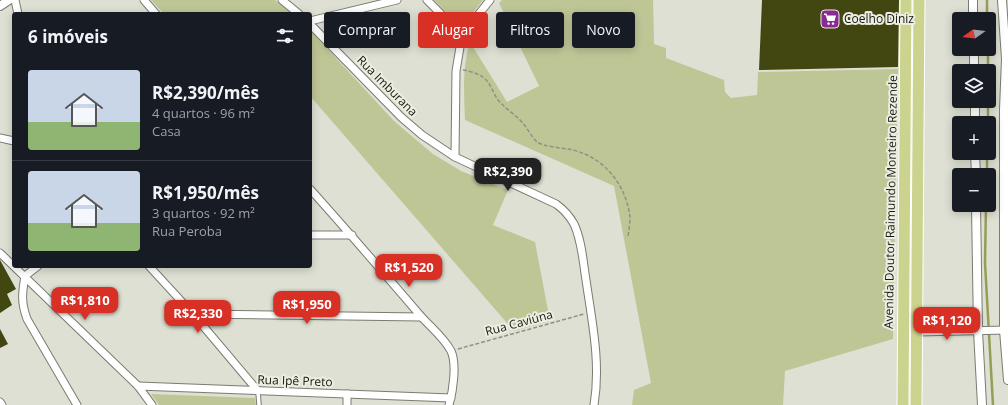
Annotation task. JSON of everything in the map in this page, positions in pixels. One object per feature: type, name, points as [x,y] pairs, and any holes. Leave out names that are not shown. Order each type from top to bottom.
[{"type":"main road","name":"Avenida Doutor Raimundo Monteiro Rezende","points":[[903,405],[906,0]]},
{"type":"main road","points":[[916,405],[919,0]]},
{"type":"street","points":[[0,6],[9,0]]},
{"type":"street","points":[[15,0],[18,12]]},
{"type":"street","points":[[144,0],[154,12]]},
{"type":"street","points":[[282,0],[297,12]]},
{"type":"street","points":[[312,21],[397,0]]},
{"type":"street","points":[[427,0],[439,12]]},
{"type":"street","points":[[480,12],[490,0]]},
{"type":"street","points":[[973,0],[973,12]]},
{"type":"street","points":[[1002,0],[1005,18],[1007,61],[1006,330],[1008,380]]},
{"type":"street","name":"Rua Imburana","points":[[312,24],[401,117],[422,136],[455,157],[556,204],[563,209],[575,225],[581,248],[596,344],[597,388],[594,405]]},
{"type":"street","points":[[455,157],[456,71],[460,48]]},
{"type":"street","points":[[0,138],[12,141]]},
{"type":"street","points":[[312,191],[352,235],[421,317],[441,336],[451,351],[454,361],[450,401]]},
{"type":"street","points":[[976,212],[978,331],[982,405]]},
{"type":"street","points":[[312,234],[352,235]]},
{"type":"street","points":[[0,253],[12,264]]},
{"type":"street","points":[[16,268],[138,386],[152,405]]},
{"type":"street","points":[[35,268],[25,276],[22,299],[24,311],[27,319],[77,405]]},
{"type":"street","points":[[151,268],[193,314],[258,391]]},
{"type":"street","points":[[193,314],[421,317]]},
{"type":"street","points":[[917,332],[1006,330]]},
{"type":"street","name":"Rua Ipê Preto","points":[[138,386],[347,394],[450,401]]},
{"type":"street","points":[[347,394],[347,405]]},
{"type":"lane","points":[[258,391],[258,405]]},
{"type":"path","points":[[470,71],[483,77],[497,98],[519,119],[539,143],[575,150],[591,156],[607,168],[620,185],[626,201],[630,218],[628,236]]},
{"type":"path","name":"Rua Caviúna","points":[[451,351],[591,312]]},
{"type":"green space","points":[[151,0],[275,0],[290,12],[162,12]]},
{"type":"green space","points":[[434,0],[483,0],[473,12],[446,12]]},
{"type":"green space","points":[[502,0],[653,0],[654,44],[666,48],[666,58],[724,80],[725,92],[731,98],[757,95],[758,72],[898,69],[893,339],[785,371],[783,405],[632,405],[634,390],[651,383],[614,186],[465,120],[464,90],[468,48],[474,48],[507,102],[539,86],[521,48],[564,48],[564,12],[503,12],[499,3]]},
{"type":"green space","points":[[312,32],[324,45],[324,48],[327,48],[394,121],[433,154],[461,171],[508,190],[493,225],[535,242],[550,321],[514,331],[312,98]]},
{"type":"green space","points":[[151,394],[255,398],[256,405],[159,405]]},
{"type":"building","name":"Coelho Diniz","points":[[762,0],[899,0],[898,67],[759,70]]},
{"type":"building","points":[[0,260],[16,289],[7,294],[12,305],[0,313]]},
{"type":"building","points":[[0,329],[8,344],[0,348]]},
{"type":"waterway","points":[[987,0],[987,12]]},
{"type":"waterway","points":[[988,56],[988,64]]},
{"type":"waterway","points":[[988,108],[988,116]]},
{"type":"waterway","points":[[987,160],[987,168]]},
{"type":"waterway","points":[[986,212],[985,263],[993,405]]},
{"type":"place","name":"Coelho Diniz","points":[[830,19]]}]
